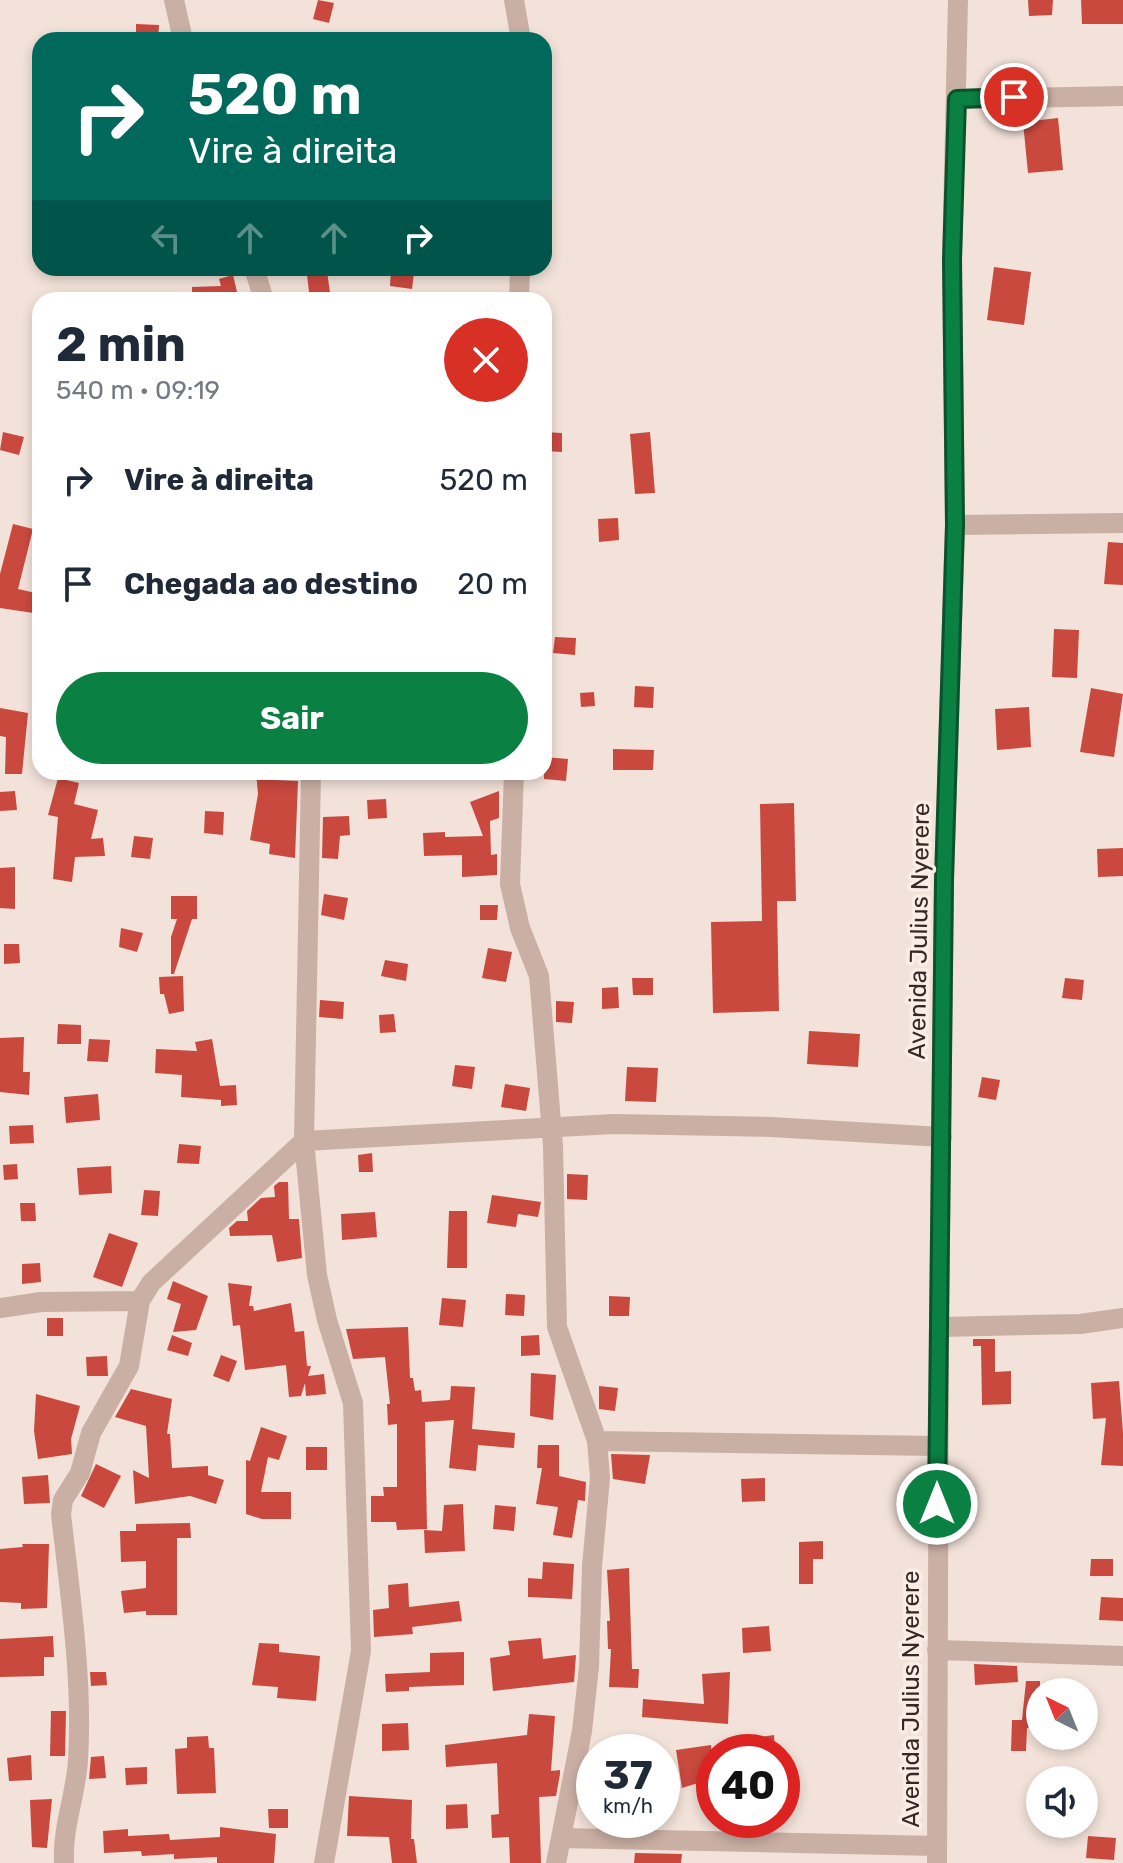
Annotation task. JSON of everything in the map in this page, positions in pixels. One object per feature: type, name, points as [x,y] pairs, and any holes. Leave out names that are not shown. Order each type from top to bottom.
[{"type":"street","points":[[174,0],[181,32]]},
{"type":"street","points":[[514,0],[520,32]]},
{"type":"street","name":"Avenida Julius Nyerere","points":[[937,1854],[944,880],[955,525],[952,260],[958,0]]},
{"type":"street","points":[[957,99],[1123,96]]},
{"type":"street","points":[[955,525],[1123,523]]},
{"type":"street","points":[[311,780],[304,1141],[317,1275],[327,1320],[353,1403],[361,1651],[324,1863]]},
{"type":"street","points":[[514,780],[510,884],[520,928],[539,976],[551,1125],[557,1327],[597,1441],[600,1478],[592,1566],[589,1667],[582,1731],[556,1863]]},
{"type":"street","points":[[64,1863],[63,1845],[78,1761],[76,1665],[61,1514],[63,1500],[80,1473],[91,1433],[129,1366],[140,1301],[167,1266],[304,1141],[551,1125],[771,1127],[942,1137]]},
{"type":"street","points":[[0,1308],[41,1302],[140,1301]]},
{"type":"street","points":[[939,1327],[1080,1324],[1123,1318]]},
{"type":"street","points":[[597,1441],[938,1446]]},
{"type":"street","points":[[937,1650],[1123,1656]]},
{"type":"street","points":[[561,1838],[937,1854]]},
{"type":"building","points":[[318,0],[334,3],[329,23],[313,19]]},
{"type":"building","points":[[1028,0],[1053,0],[1052,15],[1029,16]]},
{"type":"building","points":[[1081,0],[1123,0],[1123,24],[1082,24]]},
{"type":"building","points":[[136,24],[159,25],[159,32],[136,32]]},
{"type":"building","points":[[1058,118],[1063,170],[1028,173],[1023,122]]},
{"type":"building","points":[[994,267],[1031,272],[1024,325],[987,320]]},
{"type":"building","points":[[233,276],[237,292],[192,292],[192,287],[221,286],[219,279]]},
{"type":"building","points":[[307,276],[328,276],[330,292],[309,292]]},
{"type":"building","points":[[391,276],[414,276],[412,289],[390,286]]},
{"type":"building","points":[[3,432],[24,437],[19,455],[0,450]]},
{"type":"building","points":[[552,432],[562,433],[562,452],[552,451]]},
{"type":"building","points":[[650,432],[655,493],[635,494],[630,434]]},
{"type":"building","points":[[618,518],[619,540],[599,542],[598,519]]},
{"type":"building","points":[[13,524],[32,529],[18,589],[32,592],[32,613],[0,608],[0,574]]},
{"type":"building","points":[[1108,542],[1123,543],[1123,585],[1104,584]]},
{"type":"building","points":[[1054,629],[1079,630],[1077,678],[1052,677]]},
{"type":"building","points":[[555,637],[576,638],[575,655],[553,653]]},
{"type":"building","points":[[635,686],[654,687],[653,708],[634,707]]},
{"type":"building","points":[[1091,688],[1123,694],[1114,757],[1080,752]]},
{"type":"building","points":[[594,692],[595,706],[581,707],[580,693]]},
{"type":"building","points":[[1029,707],[1031,747],[997,750],[995,709]]},
{"type":"building","points":[[0,708],[28,713],[22,774],[5,774],[6,737],[0,736]]},
{"type":"building","points":[[613,749],[654,750],[653,770],[613,770]]},
{"type":"building","points":[[552,758],[568,759],[566,781],[552,780]]},
{"type":"building","points":[[57,780],[79,783],[74,804],[98,810],[91,839],[103,838],[105,856],[75,857],[72,882],[53,879],[58,817],[48,815]]},
{"type":"building","points":[[257,780],[298,781],[295,858],[269,854],[270,844],[250,840],[258,794]]},
{"type":"building","points":[[15,791],[17,810],[0,811],[0,792]]},
{"type":"building","points":[[499,791],[499,818],[490,821],[491,855],[497,854],[497,875],[462,877],[462,855],[424,856],[423,833],[445,832],[445,837],[483,836],[470,802]]},
{"type":"building","points":[[386,799],[387,818],[368,819],[367,800]]},
{"type":"building","points":[[794,803],[796,901],[777,901],[779,1011],[713,1013],[711,922],[762,921],[760,804]]},
{"type":"building","points":[[205,811],[224,812],[223,835],[204,833]]},
{"type":"building","points":[[349,816],[350,835],[340,836],[338,859],[322,858],[323,817]]},
{"type":"building","points":[[134,836],[153,838],[150,859],[131,857]]},
{"type":"building","points":[[1123,848],[1123,876],[1098,877],[1097,849]]},
{"type":"building","points":[[15,867],[15,909],[0,908],[0,868]]},
{"type":"building","points":[[324,894],[348,898],[344,920],[321,915]]},
{"type":"building","points":[[171,896],[197,896],[197,919],[192,919],[174,974],[171,974],[171,937],[177,919],[171,919]]},
{"type":"building","points":[[480,905],[498,905],[497,920],[480,920]]},
{"type":"building","points":[[121,928],[143,933],[137,952],[119,947]]},
{"type":"building","points":[[4,944],[19,944],[20,963],[4,964]]},
{"type":"building","points":[[488,948],[512,952],[506,982],[482,978]]},
{"type":"building","points":[[385,960],[408,964],[406,981],[381,976]]},
{"type":"building","points":[[183,976],[184,1011],[169,1014],[164,994],[160,994],[159,977]]},
{"type":"building","points":[[632,978],[653,978],[653,995],[633,995]]},
{"type":"building","points":[[1065,978],[1084,980],[1082,1000],[1062,998]]},
{"type":"building","points":[[618,987],[619,1008],[602,1009],[602,988]]},
{"type":"building","points":[[320,1000],[344,1002],[343,1019],[319,1017]]},
{"type":"building","points":[[556,1001],[574,1002],[572,1023],[556,1022]]},
{"type":"building","points":[[394,1014],[396,1032],[380,1033],[379,1015]]},
{"type":"building","points":[[58,1024],[81,1025],[81,1044],[57,1044]]},
{"type":"building","points":[[809,1031],[860,1034],[858,1067],[807,1064]]},
{"type":"building","points":[[24,1037],[23,1072],[30,1072],[29,1095],[0,1092],[0,1038]]},
{"type":"building","points":[[89,1039],[110,1040],[108,1062],[87,1061]]},
{"type":"building","points":[[212,1039],[220,1086],[236,1085],[237,1105],[221,1106],[221,1100],[181,1097],[182,1075],[155,1073],[156,1049],[197,1051],[195,1042]]},
{"type":"building","points":[[455,1065],[475,1067],[472,1089],[452,1086]]},
{"type":"building","points":[[627,1067],[658,1068],[656,1102],[625,1101]]},
{"type":"building","points":[[982,1077],[1000,1080],[996,1100],[978,1097]]},
{"type":"building","points":[[505,1084],[530,1088],[526,1111],[501,1107]]},
{"type":"building","points":[[98,1094],[100,1120],[66,1123],[64,1097]]},
{"type":"building","points":[[33,1125],[34,1143],[10,1144],[9,1126]]},
{"type":"building","points":[[179,1144],[201,1146],[199,1164],[177,1163]]},
{"type":"building","points":[[372,1153],[373,1172],[359,1172],[358,1155]]},
{"type":"building","points":[[17,1164],[18,1179],[4,1180],[3,1165]]},
{"type":"building","points":[[111,1166],[112,1193],[79,1195],[77,1168]]},
{"type":"building","points":[[567,1174],[588,1175],[587,1200],[567,1199]]},
{"type":"building","points":[[279,1182],[288,1182],[289,1219],[299,1219],[302,1258],[277,1262],[272,1235],[230,1236],[229,1228],[237,1221],[248,1221],[247,1211],[261,1198],[275,1197],[274,1186]]},
{"type":"building","points":[[144,1190],[160,1191],[158,1216],[141,1215]]},
{"type":"building","points":[[492,1195],[541,1202],[538,1217],[518,1214],[516,1227],[487,1223]]},
{"type":"building","points":[[20,1203],[35,1203],[36,1221],[21,1221]]},
{"type":"building","points":[[449,1211],[467,1211],[467,1268],[447,1268]]},
{"type":"building","points":[[375,1212],[377,1237],[342,1240],[341,1214]]},
{"type":"building","points":[[109,1233],[138,1243],[122,1287],[93,1277]]},
{"type":"building","points":[[40,1263],[41,1282],[22,1284],[22,1264]]},
{"type":"building","points":[[173,1281],[208,1296],[196,1330],[173,1332],[181,1304],[167,1299]]},
{"type":"building","points":[[228,1283],[252,1286],[249,1306],[253,1306],[254,1311],[291,1303],[295,1332],[304,1331],[307,1366],[311,1366],[308,1376],[324,1374],[326,1394],[306,1396],[305,1383],[301,1396],[289,1397],[286,1365],[245,1370],[240,1325],[233,1326]]},
{"type":"building","points":[[506,1294],[525,1295],[524,1316],[505,1315]]},
{"type":"building","points":[[609,1296],[630,1297],[629,1316],[609,1316]]},
{"type":"building","points":[[442,1298],[466,1300],[463,1327],[439,1325]]},
{"type":"building","points":[[47,1318],[63,1318],[63,1336],[47,1336]]},
{"type":"building","points":[[408,1327],[410,1378],[413,1378],[415,1391],[421,1390],[422,1402],[450,1400],[451,1386],[475,1387],[472,1429],[515,1433],[514,1448],[478,1445],[476,1471],[449,1468],[454,1420],[425,1422],[427,1529],[397,1530],[396,1522],[371,1522],[371,1496],[384,1496],[383,1487],[397,1487],[397,1424],[388,1425],[387,1404],[390,1404],[385,1357],[353,1359],[346,1329]]},
{"type":"building","points":[[172,1335],[192,1343],[188,1356],[167,1350]]},
{"type":"building","points":[[539,1335],[540,1355],[521,1356],[521,1336]]},
{"type":"building","points":[[973,1339],[995,1339],[995,1372],[1011,1371],[1011,1404],[982,1405],[981,1346],[973,1346]]},
{"type":"building","points":[[221,1355],[237,1361],[229,1382],[213,1376]]},
{"type":"building","points":[[107,1356],[108,1376],[87,1376],[86,1357]]},
{"type":"building","points":[[531,1373],[556,1375],[553,1420],[530,1416]]},
{"type":"building","points":[[1119,1381],[1123,1466],[1101,1465],[1106,1418],[1093,1419],[1091,1383]]},
{"type":"building","points":[[599,1386],[618,1388],[615,1411],[599,1409]]},
{"type":"building","points":[[131,1389],[172,1399],[167,1434],[170,1434],[172,1468],[208,1466],[208,1475],[224,1480],[216,1504],[190,1496],[135,1504],[133,1470],[149,1478],[146,1426],[115,1417]]},
{"type":"building","points":[[36,1394],[80,1406],[71,1439],[72,1454],[38,1459],[34,1431]]},
{"type":"building","points":[[261,1427],[287,1436],[279,1460],[268,1457],[261,1492],[291,1492],[291,1519],[262,1519],[246,1514],[246,1460],[250,1461]]},
{"type":"building","points":[[538,1445],[559,1445],[559,1476],[586,1482],[585,1501],[578,1500],[572,1538],[553,1535],[558,1507],[536,1504],[542,1468],[537,1468]]},
{"type":"building","points":[[306,1447],[327,1447],[327,1470],[306,1470]]},
{"type":"building","points":[[611,1454],[650,1455],[645,1484],[613,1479]]},
{"type":"building","points":[[96,1464],[121,1476],[104,1508],[81,1496]]},
{"type":"building","points":[[48,1475],[50,1503],[24,1504],[22,1477]]},
{"type":"building","points":[[765,1478],[765,1501],[742,1502],[741,1479]]},
{"type":"building","points":[[463,1504],[465,1551],[425,1553],[424,1530],[442,1531],[444,1505]]},
{"type":"building","points":[[495,1505],[516,1507],[514,1531],[493,1529]]},
{"type":"building","points":[[190,1523],[191,1538],[177,1538],[177,1615],[146,1615],[146,1611],[124,1613],[121,1591],[146,1588],[146,1561],[121,1562],[120,1531],[136,1531],[136,1524]]},
{"type":"building","points":[[823,1541],[823,1559],[813,1559],[813,1584],[799,1584],[799,1542]]},
{"type":"building","points":[[22,1544],[49,1544],[47,1608],[21,1609],[21,1603],[0,1602],[0,1549],[23,1547]]},
{"type":"building","points":[[1091,1559],[1113,1559],[1113,1576],[1090,1576]]},
{"type":"building","points":[[543,1562],[574,1564],[572,1599],[528,1597],[528,1578],[542,1579]]},
{"type":"building","points":[[629,1568],[632,1669],[639,1669],[638,1688],[609,1687],[611,1649],[608,1649],[607,1570]]},
{"type":"building","points":[[408,1583],[409,1607],[459,1601],[462,1621],[412,1627],[413,1634],[374,1637],[373,1610],[389,1608],[388,1585]]},
{"type":"building","points":[[1101,1597],[1123,1598],[1123,1621],[1099,1620]]},
{"type":"building","points":[[769,1626],[771,1651],[743,1653],[742,1628]]},
{"type":"building","points":[[53,1636],[54,1657],[44,1657],[44,1676],[0,1677],[0,1639]]},
{"type":"building","points":[[541,1638],[543,1659],[576,1655],[574,1682],[493,1691],[490,1658],[510,1655],[508,1641]]},
{"type":"building","points":[[259,1643],[279,1644],[279,1652],[320,1656],[316,1701],[277,1698],[278,1687],[252,1685]]},
{"type":"building","points":[[464,1652],[464,1685],[409,1687],[409,1691],[386,1692],[385,1674],[430,1672],[430,1653]]},
{"type":"building","points":[[974,1664],[1017,1666],[1018,1682],[975,1685]]},
{"type":"building","points":[[90,1672],[106,1672],[107,1685],[91,1686]]},
{"type":"building","points":[[730,1672],[728,1724],[642,1717],[643,1699],[704,1704],[702,1674]]},
{"type":"building","points":[[1026,1681],[1026,1751],[1011,1751],[1012,1720],[1022,1720]]},
{"type":"building","points":[[51,1711],[66,1711],[65,1756],[50,1756]]},
{"type":"building","points":[[529,1714],[555,1716],[551,1771],[560,1770],[560,1774],[556,1796],[539,1797],[541,1863],[510,1863],[509,1837],[492,1838],[491,1815],[499,1814],[497,1763],[446,1767],[445,1745],[527,1735]]},
{"type":"building","points":[[408,1723],[409,1750],[382,1751],[382,1724]]},
{"type":"building","points":[[208,1736],[209,1748],[214,1748],[216,1793],[177,1794],[175,1749],[187,1748],[187,1737]]},
{"type":"building","points":[[696,1747],[696,1784],[682,1788],[680,1775],[680,1749]]},
{"type":"building","points":[[31,1755],[32,1780],[9,1781],[7,1758]]},
{"type":"building","points":[[104,1756],[106,1778],[89,1779],[91,1757]]},
{"type":"building","points":[[147,1767],[147,1784],[126,1785],[125,1768]]},
{"type":"building","points":[[349,1796],[412,1800],[411,1839],[414,1839],[417,1863],[392,1863],[389,1837],[347,1836]]},
{"type":"building","points":[[52,1799],[47,1848],[32,1847],[30,1800]]},
{"type":"building","points":[[467,1804],[468,1828],[446,1829],[446,1805]]},
{"type":"building","points":[[268,1809],[288,1809],[288,1828],[269,1828]]},
{"type":"building","points":[[220,1827],[276,1834],[274,1863],[217,1863],[217,1857],[174,1859],[174,1854],[142,1856],[141,1851],[104,1853],[103,1831],[128,1829],[128,1836],[169,1834],[170,1840],[220,1837]]},
{"type":"building","points":[[1088,1838],[1116,1838],[1114,1860],[1086,1858]]},
{"type":"building","points":[[635,1853],[682,1854],[681,1863],[634,1863]]},
{"type":"route","points":[[937,1504],[944,880],[955,525],[952,260],[957,99],[1014,97]]}]
